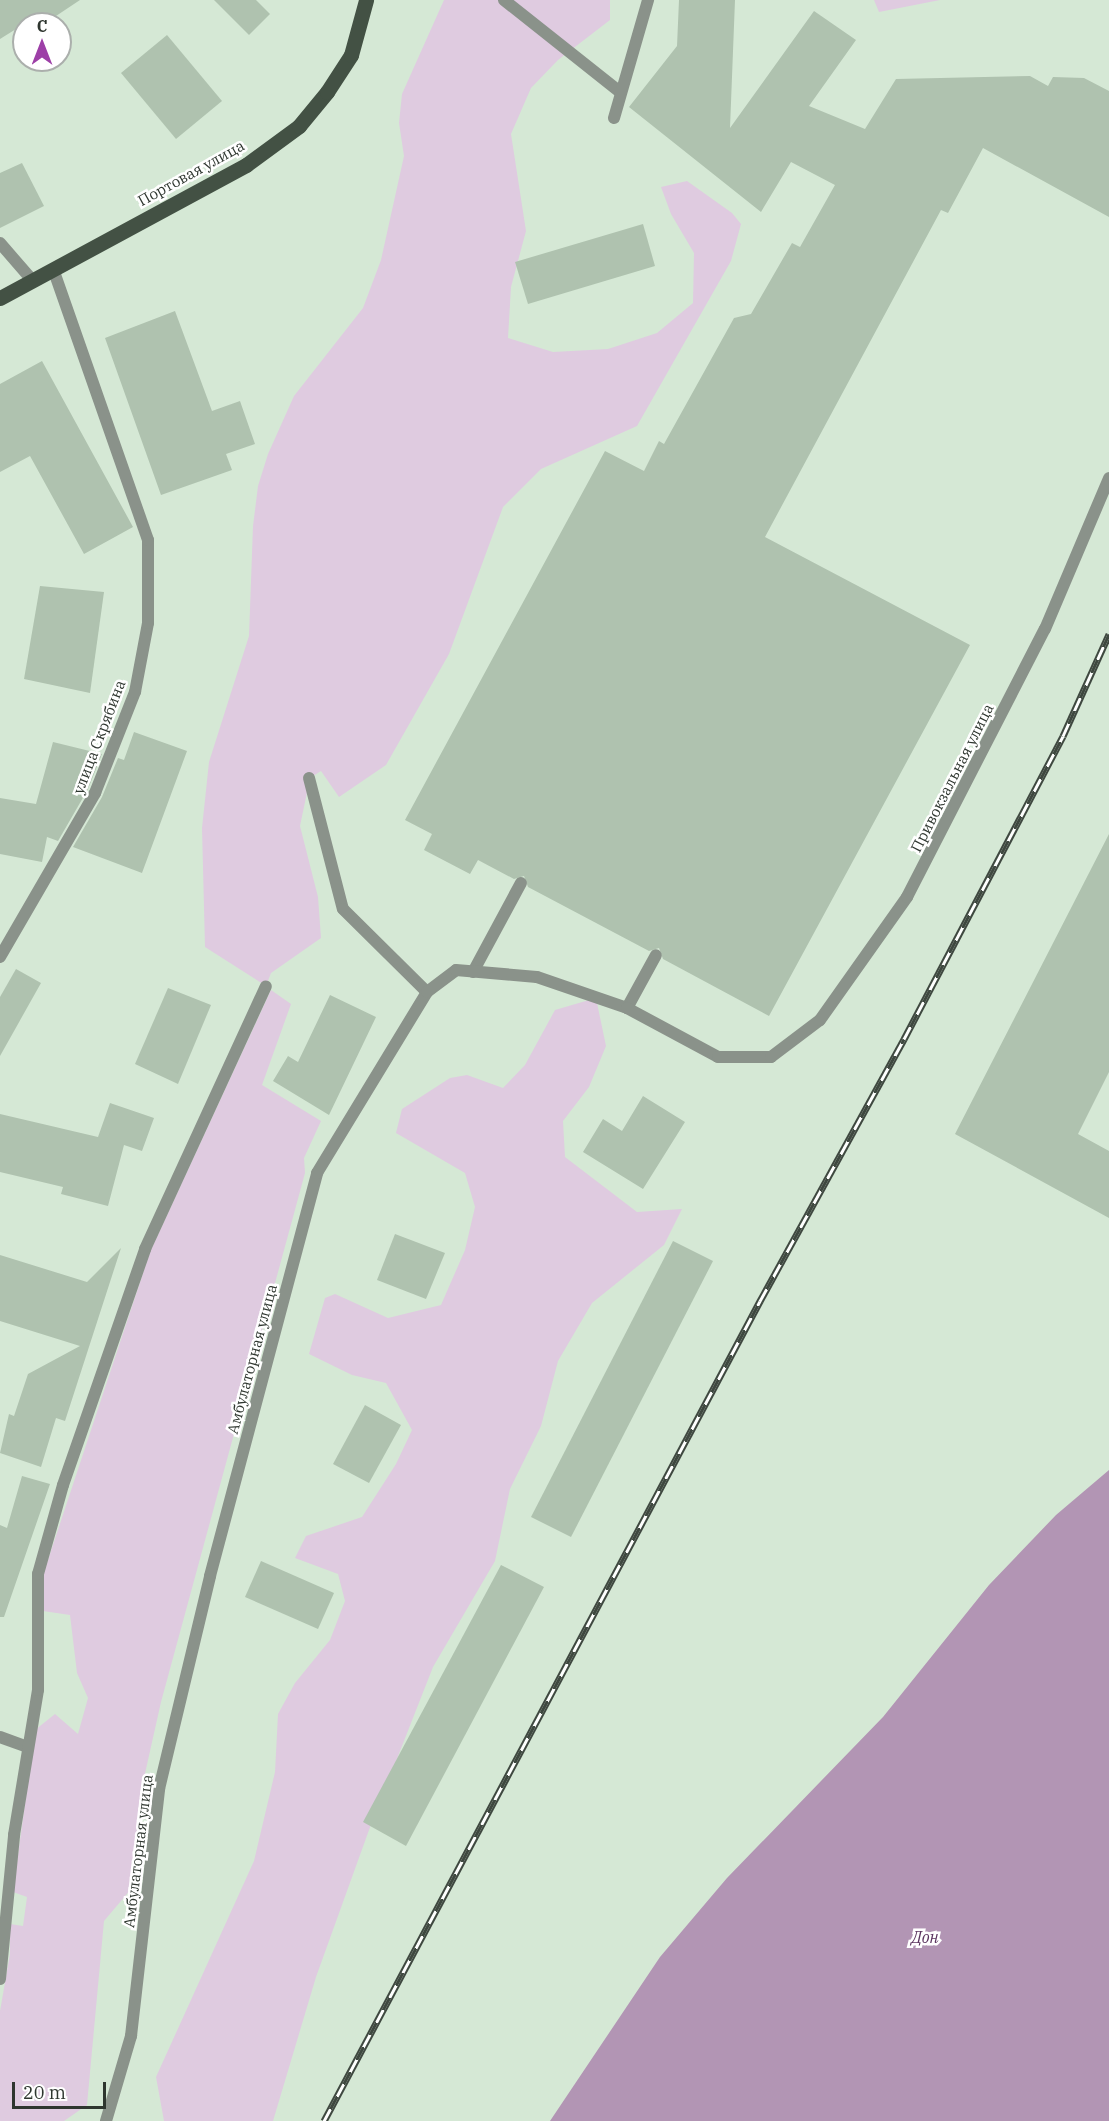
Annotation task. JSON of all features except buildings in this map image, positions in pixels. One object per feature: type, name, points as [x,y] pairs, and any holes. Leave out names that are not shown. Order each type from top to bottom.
[{"type":"main road","name":"Портовая улица","points":[[0,297],[246,165],[299,126],[327,92],[351,55],[366,0]]},
{"type":"street","points":[[504,0],[620,93]]},
{"type":"street","points":[[614,118],[620,93],[629,78],[648,0]]},
{"type":"street","points":[[0,243],[32,280]]},
{"type":"street","name":"улица Скрябина","points":[[0,957],[95,793],[135,692],[148,623],[148,540],[53,269]]},
{"type":"street","name":"Привокзальная улица","points":[[771,1057],[820,1020],[907,897],[1045,629],[1109,478]]},
{"type":"street","points":[[309,778],[343,909],[427,992]]},
{"type":"street","points":[[473,972],[521,883]]},
{"type":"street","points":[[627,1008],[656,955]]},
{"type":"street","name":"Амбулаторная улица","points":[[106,2121],[131,2036],[159,1789],[210,1576],[317,1173],[427,992],[456,970],[537,977],[627,1008],[718,1057],[771,1057]]},
{"type":"street","points":[[0,1979],[27,1747],[38,1690],[38,1574],[63,1485],[145,1249],[266,986]]},
{"type":"street","points":[[0,1737],[27,1747]]},
{"type":"shaded area","points":[[444,0],[610,0],[610,20],[558,60],[531,88],[511,134],[526,231],[511,287],[508,338],[553,352],[608,349],[657,333],[693,303],[694,253],[671,214],[661,187],[687,181],[732,213],[741,224],[731,261],[637,426],[541,469],[503,507],[449,654],[386,765],[339,797],[321,771],[310,778],[300,826],[318,897],[321,938],[271,973],[266,986],[205,947],[202,828],[209,762],[249,636],[253,526],[258,486],[268,454],[294,396],[363,308],[381,260],[404,156],[399,123],[402,94]]},
{"type":"shaded area","points":[[874,0],[940,0],[879,12]]},
{"type":"shaded area","points":[[271,990],[291,1004],[262,1085],[321,1121],[304,1158],[305,1173],[161,1702],[142,1787],[132,1888],[104,1921],[87,2105],[64,2121],[0,2121],[0,2011],[10,1954],[10,1924],[23,1926],[27,1897],[13,1892],[35,1730],[55,1714],[78,1734],[88,1698],[77,1673],[70,1615],[43,1611],[43,1575],[150,1252]]},
{"type":"shaded area","points":[[596,998],[606,1046],[589,1087],[563,1121],[565,1157],[637,1212],[682,1209],[664,1245],[592,1303],[558,1361],[541,1426],[510,1489],[495,1561],[433,1667],[369,1830],[316,1977],[273,2121],[164,2121],[156,2077],[254,1861],[275,1772],[278,1714],[295,1683],[330,1640],[345,1601],[338,1574],[295,1558],[306,1536],[362,1517],[396,1464],[412,1430],[386,1383],[352,1375],[309,1354],[325,1298],[335,1294],[388,1318],[441,1305],[465,1250],[475,1207],[465,1173],[396,1133],[402,1109],[450,1078],[467,1075],[503,1088],[525,1065],[555,1010]]},
{"type":"water","name":"Дон","points":[[1109,1470],[1109,2121],[550,2121],[660,1957],[727,1878],[883,1717],[989,1585],[1056,1515]]},
{"type":"railway","points":[[324,2121],[760,1301],[904,1039],[1063,736],[1109,634]]}]
